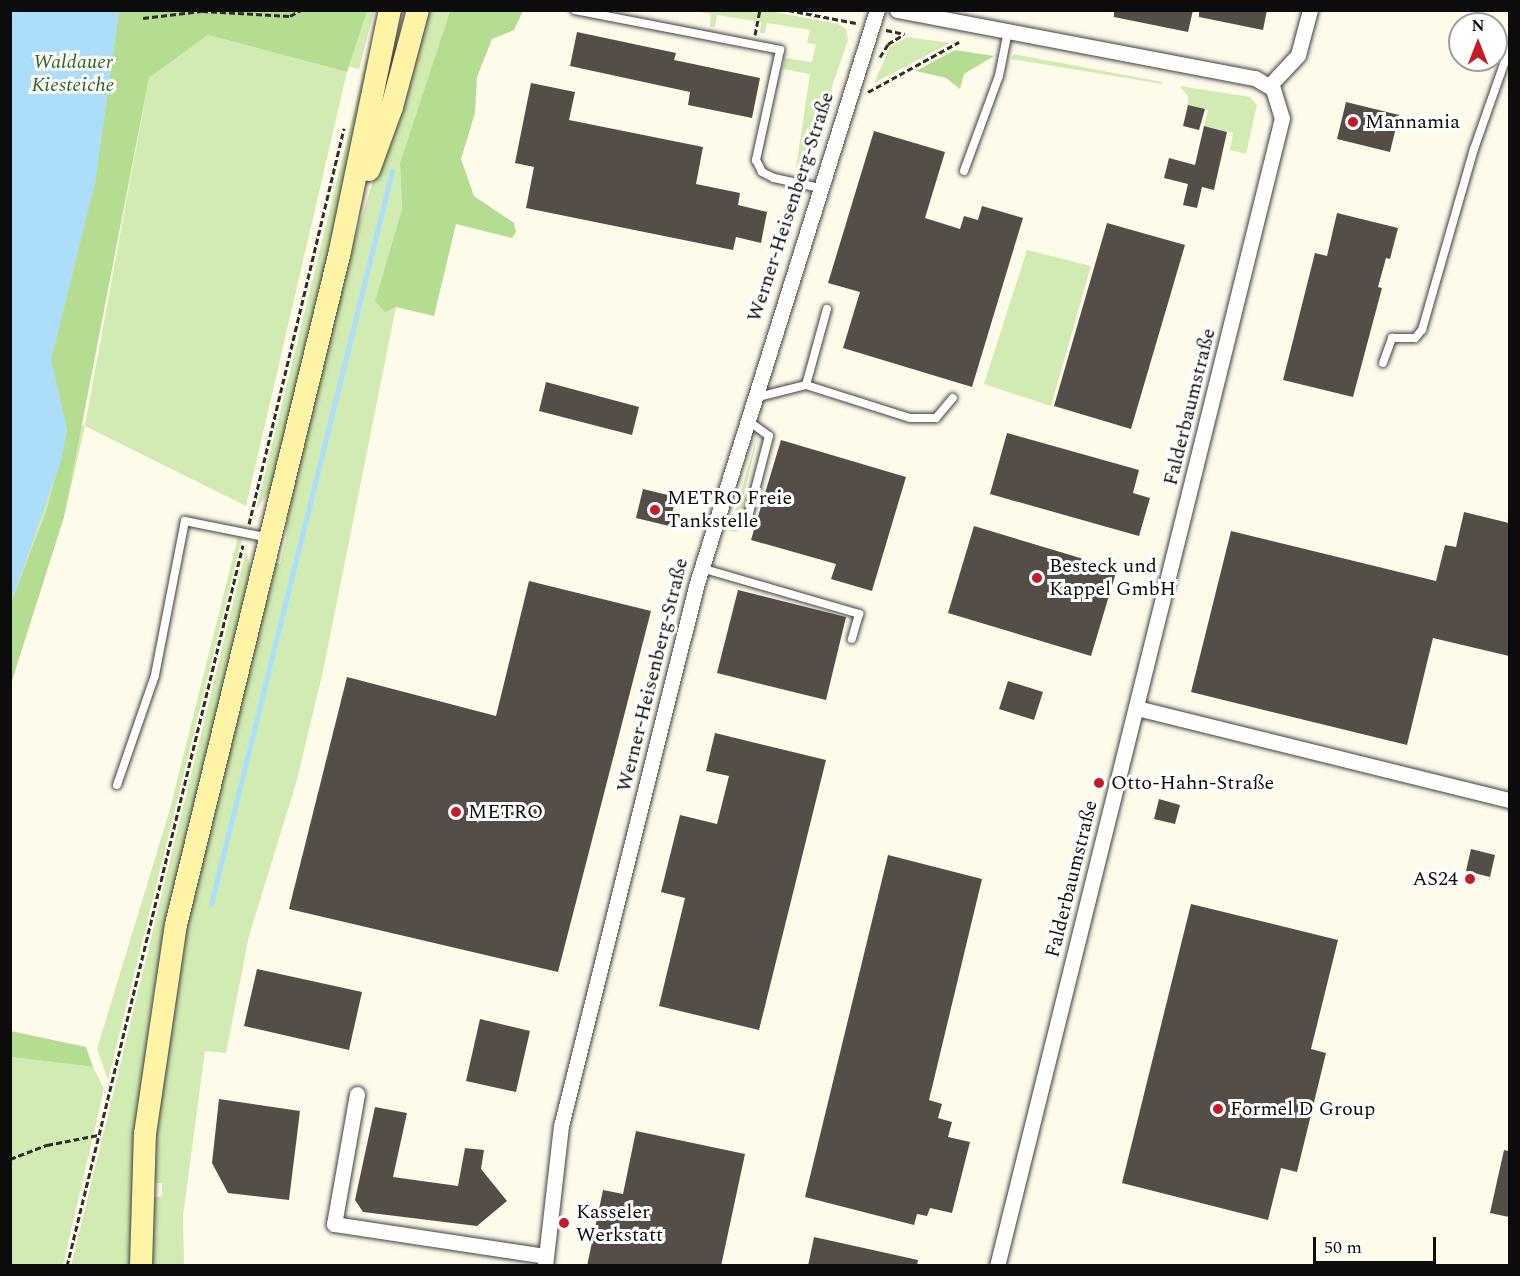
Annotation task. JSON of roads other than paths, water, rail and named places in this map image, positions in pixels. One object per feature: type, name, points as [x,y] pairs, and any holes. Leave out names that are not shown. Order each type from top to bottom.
[{"type":"main road","points":[[141,1266],[145,1134],[167,972],[340,251],[390,10]]},
{"type":"main road","points":[[340,251],[392,107],[418,10]]},
{"type":"street","name":"Werner-Heisenberg-Straße","points":[[357,1094],[334,1224],[546,1261],[561,1126],[701,568],[745,420],[877,10]]},
{"type":"street","points":[[897,10],[929,13],[1008,31],[1255,78],[1270,85],[1298,55],[1310,10]]},
{"type":"street","name":"Falderbaumstraße","points":[[997,1266],[1280,132],[1281,105],[1270,85]]},
{"type":"street","points":[[1137,708],[1509,800]]},
{"type":"lane","points":[[575,10],[780,50],[756,160],[762,172],[774,178],[820,188]]},
{"type":"lane","points":[[964,171],[999,76],[1008,31]]},
{"type":"lane","points":[[1383,363],[1392,338],[1415,338],[1422,330],[1474,148],[1509,47]]},
{"type":"lane","points":[[806,385],[827,309]]},
{"type":"lane","points":[[752,398],[806,385],[910,418],[936,418],[953,398]]},
{"type":"lane","points":[[745,420],[769,436],[747,521]]},
{"type":"lane","points":[[117,785],[155,675],[185,521],[270,538]]},
{"type":"lane","points":[[701,568],[859,614],[852,639]]},
{"type":"water","name":"Waldauer Kiesteiche","points":[[11,10],[119,11],[95,182],[51,360],[67,431],[61,461],[11,603]]},
{"type":"waterway","points":[[211,904],[392,171]]},
{"type":"place","name":"Mannamia","points":[[1353,122]]},
{"type":"place","name":"METRO Freie Tankstelle","points":[[655,510]]},
{"type":"place","name":"Besteck und Kappel GmbH","points":[[1037,578]]},
{"type":"place","name":"Otto-Hahn-Straße","points":[[1099,783]]},
{"type":"place","name":"METRO","points":[[456,812]]},
{"type":"place","name":"AS24","points":[[1470,879]]},
{"type":"place","name":"Formel D Group","points":[[1218,1109]]},
{"type":"place","name":"Kasseler Werkstatt","points":[[564,1223]]}]
